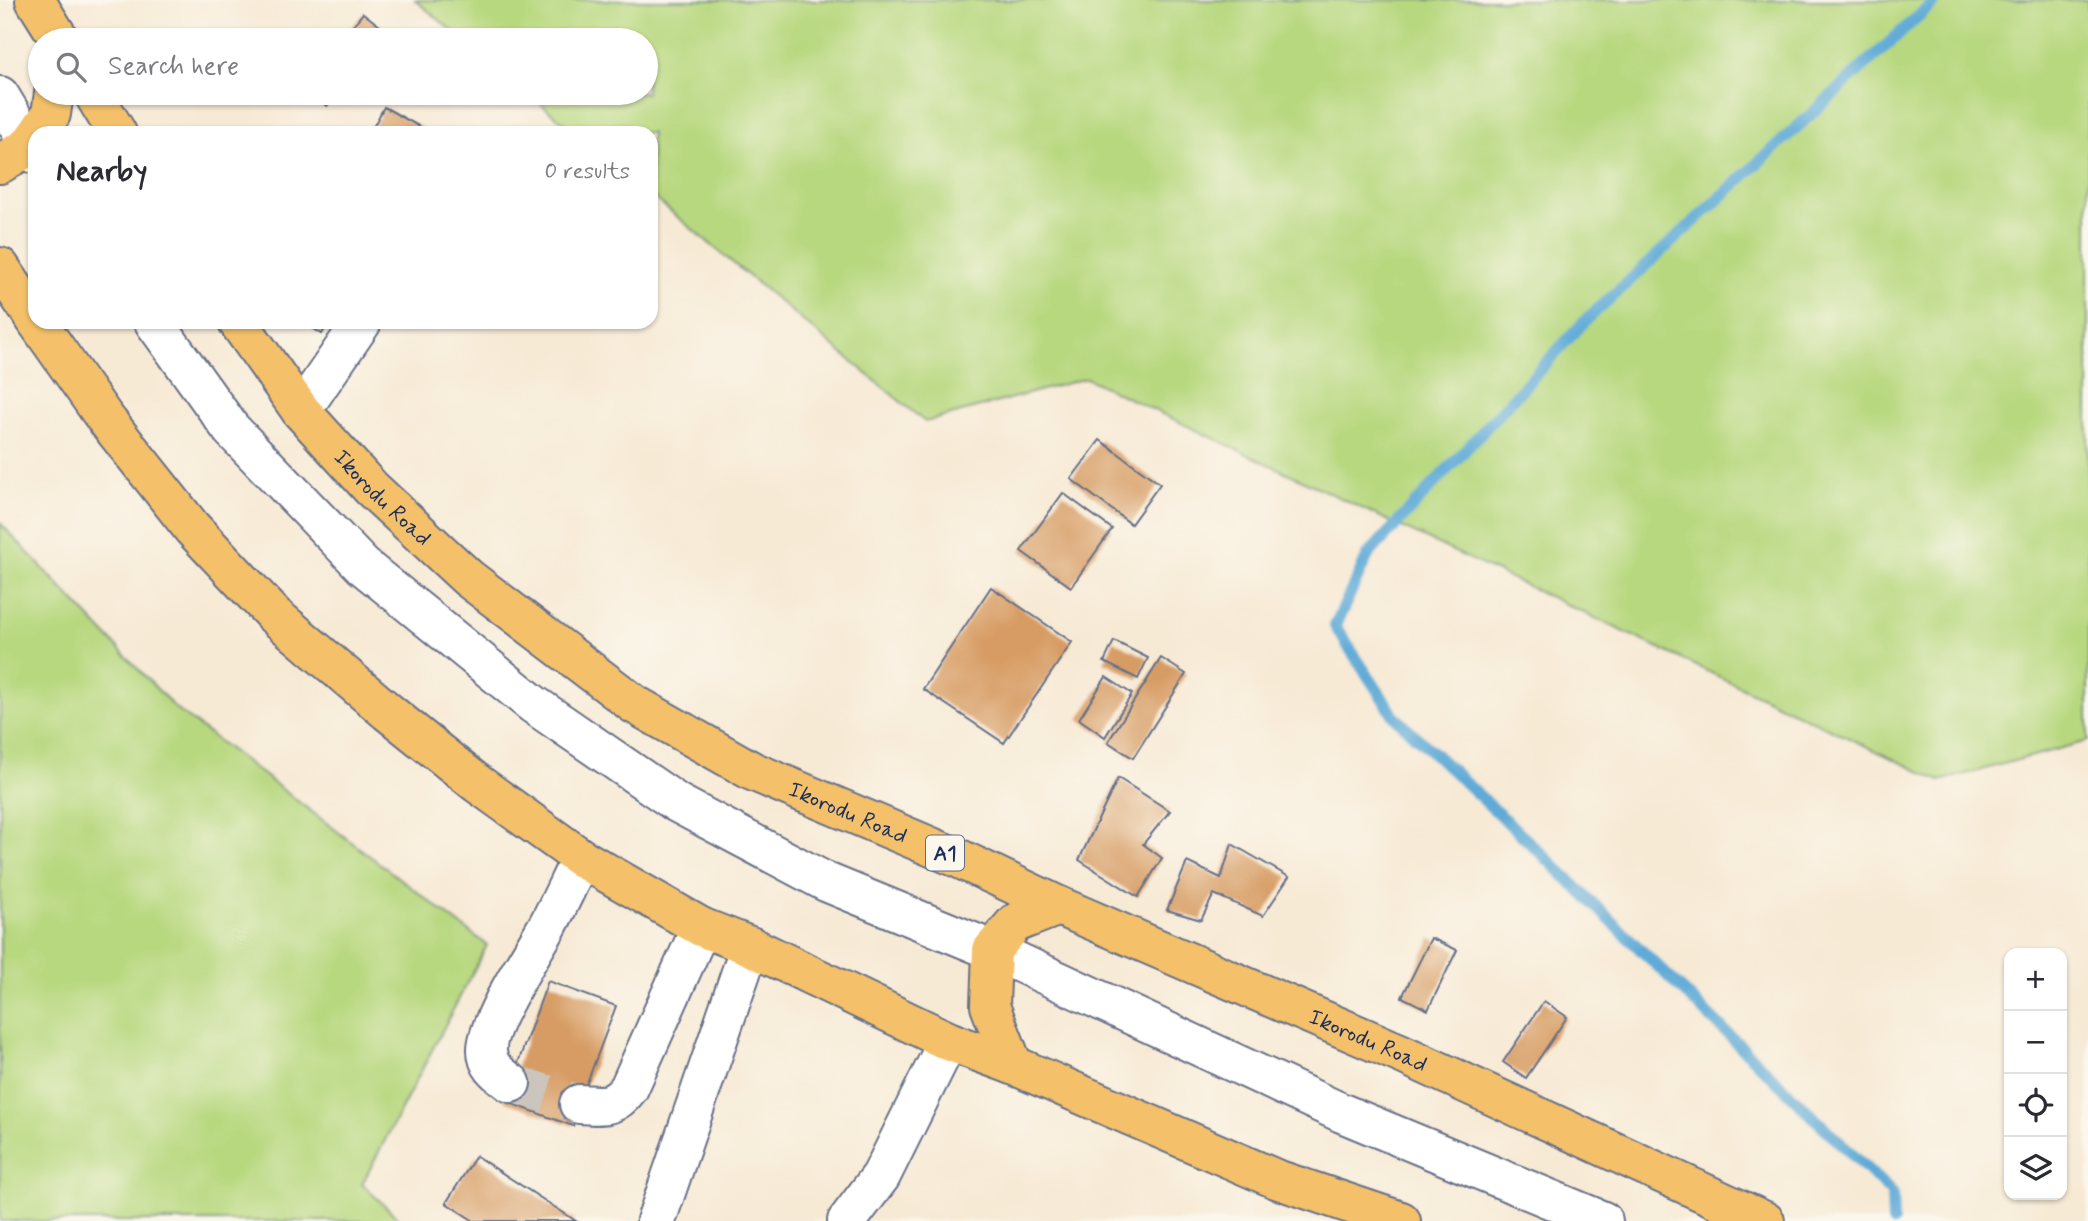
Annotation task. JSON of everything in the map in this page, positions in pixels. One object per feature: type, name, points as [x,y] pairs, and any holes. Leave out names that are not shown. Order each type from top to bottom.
[{"type":"highway","points":[[35,0],[52,28]]},
{"type":"highway","points":[[42,126],[51,114],[52,105]]},
{"type":"highway","points":[[100,105],[113,126]]},
{"type":"highway","points":[[0,267],[28,308]]},
{"type":"highway","points":[[42,329],[104,417],[191,528],[274,615],[468,776],[581,858],[702,927],[750,946],[948,1041],[1013,1065],[1276,1179],[1401,1221]]},
{"type":"highway","name":"Ikorodu Road","points":[[243,329],[301,411],[371,488],[468,578],[634,704],[752,771],[960,859],[1059,906],[1402,1054],[1765,1221]]},
{"type":"highway","points":[[1013,1065],[990,1006],[992,950],[1015,923],[1059,906]]},
{"type":"street","points":[[0,96],[27,147]]},
{"type":"street","points":[[159,329],[231,429],[363,566],[533,704],[688,809],[826,882],[992,950],[1342,1113],[1603,1221]]},
{"type":"street","points":[[301,411],[357,329]]},
{"type":"street","points":[[511,1083],[494,1071],[490,1062],[487,1050],[490,1035],[501,1008],[549,923],[581,858]]},
{"type":"street","points":[[579,1104],[607,1106],[620,1100],[629,1088],[702,927]]},
{"type":"street","points":[[656,1221],[750,946]]},
{"type":"street","points":[[847,1221],[881,1176],[948,1041]]},
{"type":"green space","points":[[415,0],[2088,0],[2088,741],[1940,781],[1086,378],[925,422],[658,201],[658,126],[568,126],[542,105],[658,105],[658,28],[449,28]]},
{"type":"green space","points":[[0,523],[175,708],[487,945],[362,1184],[401,1221],[0,1221]]},
{"type":"building","points":[[363,13],[382,28],[351,28]]},
{"type":"building","points":[[384,107],[418,126],[374,126]]},
{"type":"building","points":[[1100,440],[1160,484],[1131,524],[1071,479]]},
{"type":"building","points":[[1063,493],[1112,529],[1071,587],[1021,551]]},
{"type":"building","points":[[991,587],[1072,642],[1004,743],[923,689]]},
{"type":"building","points":[[1114,641],[1148,658],[1138,679],[1104,662]]},
{"type":"building","points":[[1161,658],[1186,674],[1133,758],[1108,742]]},
{"type":"building","points":[[1106,677],[1132,694],[1105,737],[1079,719]]},
{"type":"building","points":[[1118,778],[1170,811],[1143,844],[1162,858],[1138,897],[1079,860]]},
{"type":"building","points":[[1232,844],[1289,877],[1263,916],[1214,894],[1201,920],[1167,910],[1187,862],[1221,878]]},
{"type":"building","points":[[1431,938],[1457,950],[1428,1010],[1402,997]]},
{"type":"building","points":[[548,981],[616,1006],[573,1126],[504,1101]]},
{"type":"building","points":[[1544,1001],[1567,1017],[1526,1078],[1503,1062]]},
{"type":"building","points":[[476,1156],[576,1221],[474,1221],[446,1203]]},
{"type":"waterway","points":[[1893,1221],[1892,1193],[1546,858],[1395,717],[1335,626],[1368,555],[1583,323],[1936,0]]},
{"type":"tunnel","points":[[511,1083],[579,1104]]}]
